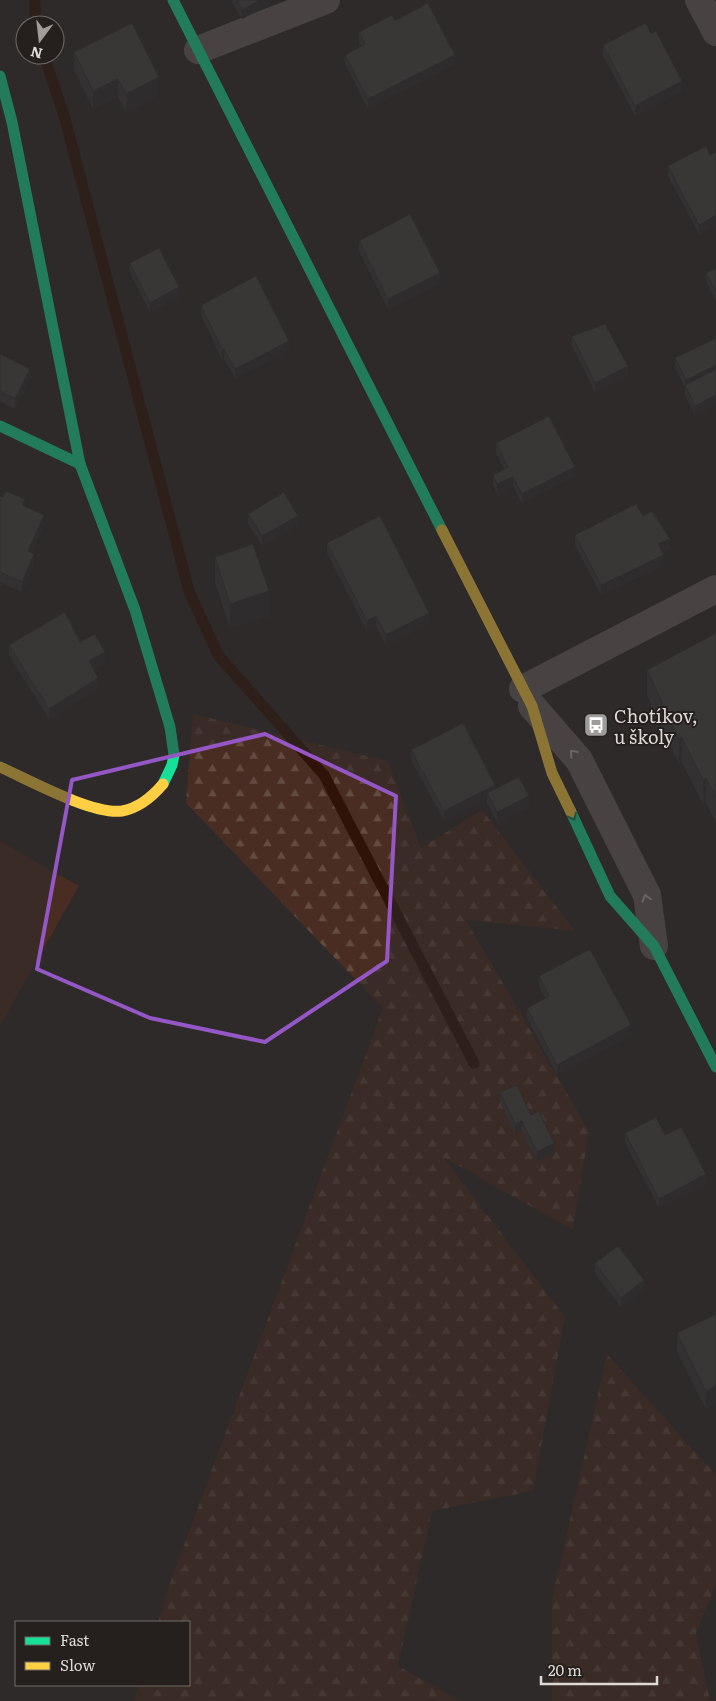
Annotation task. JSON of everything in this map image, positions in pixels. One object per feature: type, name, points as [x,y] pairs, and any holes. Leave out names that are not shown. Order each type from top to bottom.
[{"type":"street","points":[[173,0],[528,698],[580,760],[647,895],[654,946],[716,1068]]},
{"type":"street","points":[[198,50],[326,0]]},
{"type":"street","points":[[699,0],[716,32]]},
{"type":"street","points":[[0,76],[18,151],[80,464],[127,587],[155,670],[172,738],[174,756],[170,773],[155,795],[140,806],[120,811],[100,810],[0,767]]},
{"type":"street","points":[[0,426],[80,464]]},
{"type":"street","points":[[528,698],[716,589]]},
{"type":"highlighted area","points":[[265,734],[396,796],[387,961],[265,1042],[150,1018],[37,969],[72,780]]},
{"type":"green space","points":[[193,714],[388,761],[421,848],[482,810],[575,931],[466,920],[589,1131],[573,1230],[443,1157],[565,1317],[533,1491],[432,1511],[398,1666],[461,1701],[134,1701],[139,1686],[190,1686],[190,1621],[158,1621],[171,1580],[383,1008],[186,803]]},
{"type":"green space","points":[[0,841],[79,886],[0,1026]]},
{"type":"green space","points":[[607,1354],[716,1475],[716,1586],[696,1633],[710,1701],[552,1701],[552,1600]]},
{"type":"building","points":[[237,0],[260,0],[242,10]]},
{"type":"building","points":[[428,3],[455,55],[368,99],[345,55],[365,44],[359,32],[392,15],[395,21]]},
{"type":"building","points":[[132,23],[159,77],[126,94],[118,79],[93,91],[74,52]]},
{"type":"building","points":[[646,23],[651,34],[656,31],[682,81],[635,106],[603,45]]},
{"type":"building","points":[[706,146],[710,155],[716,152],[716,215],[699,225],[668,166]]},
{"type":"building","points":[[410,214],[440,273],[388,299],[359,241]]},
{"type":"building","points":[[159,248],[179,287],[150,303],[130,263]]},
{"type":"building","points":[[716,268],[716,291],[706,273]]},
{"type":"building","points":[[256,276],[289,341],[235,369],[224,349],[222,350],[201,305]]},
{"type":"building","points":[[605,324],[628,366],[595,383],[572,336]]},
{"type":"building","points":[[716,338],[716,365],[686,380],[675,358]]},
{"type":"building","points":[[0,354],[30,369],[15,399],[0,391]]},
{"type":"building","points":[[716,369],[716,395],[695,406],[685,385]]},
{"type":"building","points":[[549,416],[575,467],[522,494],[513,477],[497,484],[493,475],[508,467],[496,443]]},
{"type":"building","points":[[6,491],[25,499],[22,505],[44,515],[28,551],[34,554],[22,582],[0,572],[0,496],[3,497]]},
{"type":"building","points":[[284,492],[298,516],[262,536],[248,514]]},
{"type":"building","points":[[636,504],[643,516],[652,511],[670,539],[658,544],[664,555],[601,585],[575,535]]},
{"type":"building","points":[[380,516],[429,613],[386,635],[376,616],[367,621],[327,543]]},
{"type":"building","points":[[253,544],[269,591],[230,604],[215,557]]},
{"type":"building","points":[[65,612],[80,642],[95,634],[105,652],[89,661],[98,678],[49,709],[9,645]]},
{"type":"building","points":[[716,633],[716,798],[706,778],[703,780],[682,738],[679,739],[647,670]]},
{"type":"building","points":[[463,723],[495,785],[444,811],[411,750]]},
{"type":"building","points":[[519,777],[529,796],[497,812],[487,793]]},
{"type":"building","points":[[590,949],[631,1025],[557,1065],[527,1008],[549,996],[539,976]]},
{"type":"building","points":[[517,1085],[531,1115],[539,1111],[554,1143],[537,1152],[522,1121],[515,1124],[500,1092]]},
{"type":"building","points":[[656,1117],[665,1135],[681,1127],[706,1174],[659,1199],[625,1133]]},
{"type":"building","points":[[618,1246],[644,1280],[621,1298],[595,1263]]},
{"type":"building","points":[[716,1314],[716,1386],[706,1391],[677,1333]]},
{"type":"waterway","points":[[35,0],[35,15]]},
{"type":"waterway","points":[[47,65],[65,119],[189,591],[218,655],[324,775],[474,1063]]},
{"type":"traffic: fast","points":[[173,0],[442,530]]},
{"type":"traffic: fast","points":[[0,76],[12,122],[80,464],[0,426]]},
{"type":"traffic: fast","points":[[80,464],[135,610],[170,727],[174,755],[172,765],[163,784]]},
{"type":"traffic: fast","points":[[571,812],[610,896],[654,946],[716,1067]]},
{"type":"traffic: slow","points":[[442,530],[532,706],[552,773],[571,812]]},
{"type":"traffic: slow","points":[[0,767],[78,802],[109,811],[128,810],[140,805],[163,784]]},
{"type":"place","name":"Chotíkov, u školy","points":[[596,725]]}]
